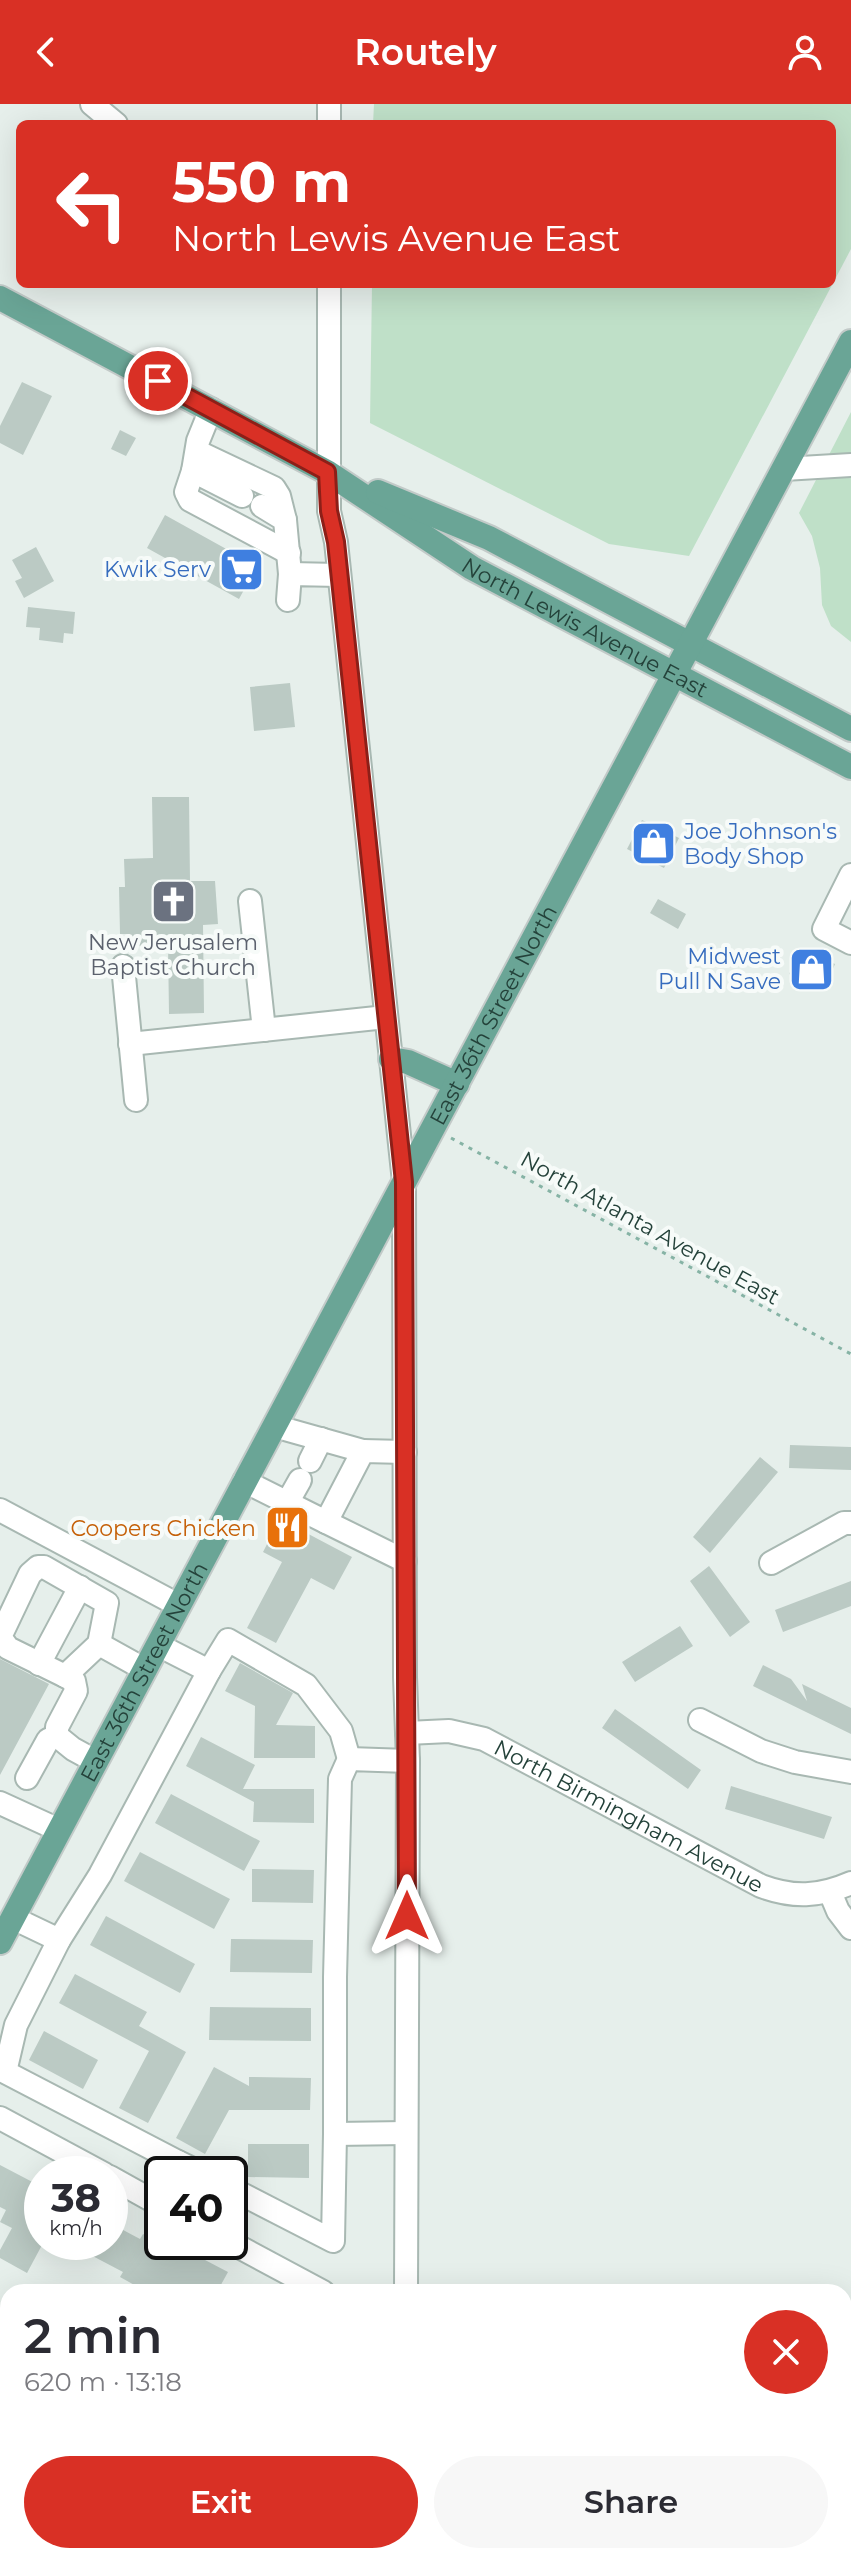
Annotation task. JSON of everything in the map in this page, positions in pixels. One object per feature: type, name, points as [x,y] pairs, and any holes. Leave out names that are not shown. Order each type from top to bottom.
[{"type":"main road","name":"North Lewis Avenue East","points":[[0,298],[327,472],[472,568],[851,767]]},
{"type":"main road","name":"East 36th Street North","points":[[0,1942],[851,342]]},
{"type":"main road","name":"North Lewis Avenue East","points":[[327,472],[489,538],[851,729]]},
{"type":"main road","points":[[391,1059],[408,1062],[457,1084]]},
{"type":"street","points":[[92,104],[111,120]]},
{"type":"street","points":[[329,288],[329,511],[339,575],[404,1182],[405,1677],[408,1761],[406,2284]]},
{"type":"street","points":[[211,409],[198,441],[186,492],[190,500],[289,563],[339,575]]},
{"type":"street","points":[[195,462],[285,520]]},
{"type":"street","points":[[195,462],[274,488],[285,520],[288,600]]},
{"type":"street","points":[[784,469],[851,465]]},
{"type":"street","points":[[851,875],[824,929],[851,943]]},
{"type":"street","points":[[250,901],[264,1030]]},
{"type":"street","points":[[123,966],[136,1100]]},
{"type":"street","points":[[130,1044],[386,1017]]},
{"type":"street","points":[[274,1426],[363,1451],[405,1452]]},
{"type":"street","points":[[287,1503],[321,1439]]},
{"type":"street","points":[[326,1522],[363,1451]]},
{"type":"street","points":[[244,1481],[405,1561]]},
{"type":"street","points":[[0,1510],[178,1605]]},
{"type":"street","points":[[771,1563],[844,1523],[851,1523]]},
{"type":"street","points":[[39,1664],[85,1555]]},
{"type":"street","points":[[57,1736],[57,1727],[76,1691],[74,1681],[2,1643],[1,1630],[30,1574],[38,1567],[44,1567],[107,1603],[99,1644],[65,1676]]},
{"type":"street","points":[[154,2156],[5,2072],[16,2025],[59,1940],[100,1875],[228,1640],[306,1685],[341,1731],[349,1759],[340,1779],[333,2241],[248,2197]]},
{"type":"street","points":[[99,1644],[144,1669]]},
{"type":"street","points":[[158,1645],[209,1671]]},
{"type":"street","points":[[700,1720],[761,1751],[795,1762],[851,1772]]},
{"type":"street","name":"North Birmingham Avenue","points":[[407,1733],[449,1731],[474,1735],[761,1886],[780,1893],[830,1892],[851,1883]]},
{"type":"street","points":[[57,1736],[95,1761]]},
{"type":"street","points":[[27,1778],[48,1740],[57,1736]]},
{"type":"street","points":[[349,1759],[408,1761]]},
{"type":"street","points":[[0,1803],[59,1830]]},
{"type":"street","points":[[830,1892],[838,1911],[851,1928]]},
{"type":"street","points":[[13,1918],[59,1940]]},
{"type":"street","points":[[0,2118],[71,2156]]},
{"type":"street","points":[[335,2134],[406,2133]]},
{"type":"street","points":[[248,2252],[308,2284]]},
{"type":"path","name":"North Atlanta Avenue East","points":[[434,1128],[851,1354]]},
{"type":"green space","points":[[374,104],[851,104],[851,249],[836,277],[836,120],[373,120]]},
{"type":"green space","points":[[372,288],[830,288],[689,556],[609,544],[370,423]]},
{"type":"green space","points":[[851,412],[851,642],[831,626],[822,605],[820,568],[812,536],[799,513]]},
{"type":"building","points":[[22,382],[52,396],[23,455],[0,443],[0,426]]},
{"type":"building","points":[[120,430],[136,438],[126,456],[111,449]]},
{"type":"building","points":[[165,515],[257,566],[239,599],[147,548]]},
{"type":"building","points":[[36,547],[54,581],[24,598],[15,581],[22,578],[12,560]]},
{"type":"building","points":[[28,607],[75,612],[73,634],[64,633],[63,643],[39,640],[40,628],[26,627]]},
{"type":"building","points":[[290,683],[295,727],[254,731],[250,687]]},
{"type":"building","name":"New Jerusalem Baptist Church","points":[[152,797],[189,797],[190,881],[215,881],[218,924],[203,925],[204,1013],[169,1014],[168,945],[130,946],[130,934],[120,934],[119,887],[125,887],[124,859],[153,858]]},
{"type":"building","name":"Joe Johnson's Body Shop","points":[[642,820],[679,838],[664,868],[627,849]]},
{"type":"building","points":[[658,899],[686,914],[678,929],[650,913]]},
{"type":"building","name":"Midwest Pull N Save","points":[[801,949],[835,964],[824,990],[789,974]]},
{"type":"building","points":[[790,1445],[851,1447],[851,1470],[789,1468]]},
{"type":"building","points":[[760,1457],[778,1472],[710,1553],[693,1537]]},
{"type":"building","points":[[280,1519],[352,1557],[334,1590],[311,1578],[276,1643],[247,1628],[282,1562],[263,1552]]},
{"type":"building","points":[[709,1566],[750,1622],[730,1637],[690,1581]]},
{"type":"building","points":[[851,1581],[851,1606],[783,1632],[775,1610]]},
{"type":"building","points":[[680,1626],[693,1646],[635,1682],[622,1662]]},
{"type":"building","points":[[0,1659],[49,1684],[0,1775]]},
{"type":"building","points":[[240,1663],[293,1693],[276,1725],[315,1726],[315,1758],[254,1758],[255,1706],[225,1691]]},
{"type":"building","points":[[763,1665],[791,1679],[807,1701],[802,1684],[851,1708],[851,1734],[753,1686]]},
{"type":"building","points":[[615,1709],[701,1770],[688,1789],[602,1728]]},
{"type":"building","points":[[201,1737],[255,1765],[243,1789],[314,1789],[314,1823],[253,1822],[254,1802],[186,1766]]},
{"type":"building","points":[[731,1786],[832,1817],[824,1839],[725,1809]]},
{"type":"building","points":[[171,1794],[260,1841],[244,1871],[155,1823]]},
{"type":"building","points":[[140,1852],[230,1899],[214,1929],[124,1881]]},
{"type":"building","points":[[252,1869],[314,1870],[313,1903],[252,1902]]},
{"type":"building","points":[[106,1916],[195,1964],[180,1993],[90,1945]]},
{"type":"building","points":[[231,1939],[313,1940],[312,1973],[230,1972]]},
{"type":"building","points":[[75,1974],[147,2012],[139,2026],[186,2052],[148,2123],[119,2108],[149,2051],[59,2003]]},
{"type":"building","points":[[210,2007],[311,2008],[311,2041],[209,2040]]},
{"type":"building","points":[[44,2031],[98,2060],[83,2089],[29,2060]]},
{"type":"building","points":[[214,2067],[249,2086],[249,2077],[311,2078],[310,2110],[229,2110],[205,2154],[176,2138]]},
{"type":"building","points":[[248,2144],[309,2144],[309,2178],[248,2177]]},
{"type":"building","points":[[0,2165],[24,2178],[24,2260],[34,2260],[27,2273],[0,2258],[0,2250],[12,2228],[0,2222],[6,2210],[0,2207]]},
{"type":"building","points":[[128,2233],[140,2239],[144,2235],[144,2260],[205,2260],[228,2272],[221,2284],[133,2284],[120,2277],[123,2272],[100,2260],[128,2260]]},
{"type":"place","name":"Kwik Serv","points":[[242,569]]},
{"type":"place","name":"Joe Johnson's Body Shop","points":[[653,844]]},
{"type":"place","name":"New Jerusalem Baptist Church","points":[[173,901]]},
{"type":"place","name":"Midwest Pull N Save","points":[[812,969]]},
{"type":"place","name":"Coopers Chicken","points":[[287,1528]]},
{"type":"route","points":[[158,381],[327,472],[404,1182],[407,1916]]}]
